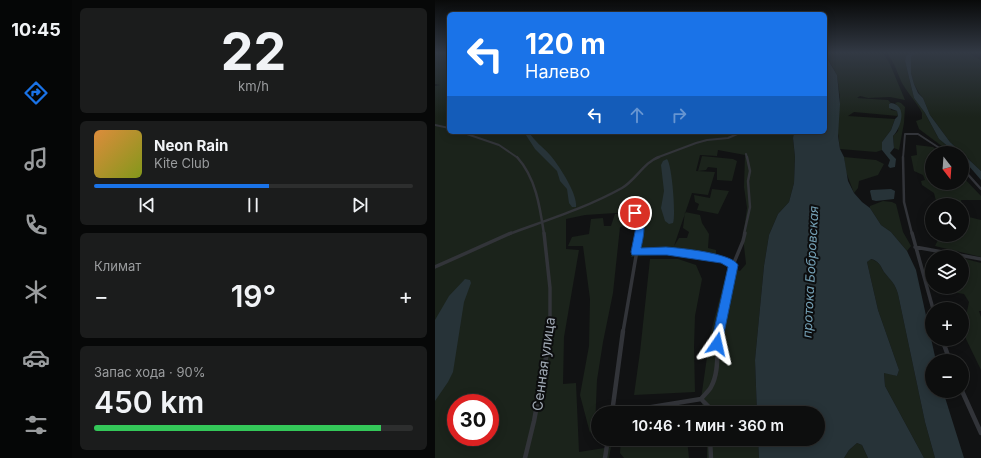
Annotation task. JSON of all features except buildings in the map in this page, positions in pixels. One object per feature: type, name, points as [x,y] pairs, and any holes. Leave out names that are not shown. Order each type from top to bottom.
[{"type":"street","points":[[435,125],[447,128]]},
{"type":"street","name":"Сенная улица","points":[[466,134],[505,148],[519,159],[534,183],[542,221],[547,253],[551,326],[546,362],[525,458]]},
{"type":"street","points":[[435,267],[508,234],[608,196],[627,185],[653,159],[707,140],[728,138],[737,134]]},
{"type":"street","points":[[931,302],[904,202],[903,151],[905,134],[918,134],[936,146]]},
{"type":"street","points":[[657,406],[701,399],[711,387],[716,373],[717,344],[733,265],[743,241],[750,207],[748,181],[750,171],[746,154]]},
{"type":"street","points":[[969,176],[981,189]]},
{"type":"street","points":[[614,406],[625,315],[635,252],[641,227],[635,213]]},
{"type":"street","points":[[915,247],[942,251],[981,260]]},
{"type":"street","points":[[635,252],[667,251],[723,260],[733,265]]},
{"type":"street","points":[[965,398],[981,433]]},
{"type":"street","points":[[701,399],[709,406]]},
{"type":"street","points":[[605,458],[607,446]]},
{"type":"street","points":[[710,446],[711,458]]},
{"type":"shaded area","points":[[435,74],[447,74],[447,134],[794,134],[794,183],[789,202],[778,214],[769,235],[764,266],[755,360],[757,406],[702,406],[701,399],[710,336],[728,266],[740,271],[746,264],[743,237],[747,208],[744,187],[745,155],[718,150],[717,156],[700,155],[696,171],[715,172],[708,195],[692,193],[686,212],[700,215],[702,223],[709,234],[708,248],[716,250],[716,257],[673,249],[671,254],[631,257],[637,224],[631,212],[585,215],[566,219],[566,249],[579,250],[564,337],[563,384],[576,383],[579,452],[611,447],[609,458],[435,458],[435,86],[440,85],[435,84]],"holes":[[[685,215],[683,228],[689,232],[687,238],[679,238],[674,246]]]},
{"type":"shaded area","points":[[894,74],[905,100],[890,97],[868,98],[860,96],[857,98],[888,100],[891,103],[889,104],[891,110],[897,111],[898,116],[854,112],[848,116],[895,119],[891,130],[882,142],[882,150],[876,152],[840,149],[837,126],[840,98],[837,75]]},
{"type":"shaded area","points":[[898,74],[908,74],[914,98],[925,113],[939,139],[948,146],[942,146],[919,129],[916,121],[922,119],[922,113],[903,85]]},
{"type":"shaded area","points":[[911,74],[981,74],[981,171],[969,160],[969,146],[954,146],[950,142],[930,115],[923,98],[914,84]]},
{"type":"shaded area","points":[[898,102],[905,107],[904,123],[899,150],[894,148],[893,136],[898,131],[900,109],[895,103]]},
{"type":"shaded area","points":[[916,145],[925,146],[925,180],[923,175],[914,171],[911,156],[917,155]]},
{"type":"shaded area","points":[[702,156],[733,159],[737,161],[732,181],[717,180],[717,168],[708,167],[706,170],[698,171]]},
{"type":"shaded area","points":[[844,157],[876,160],[884,164],[878,175],[859,181],[858,188],[854,193],[846,172]]},
{"type":"shaded area","points":[[925,180],[925,187],[922,185],[921,181]]},
{"type":"shaded area","points":[[969,183],[981,196],[981,200],[969,200],[969,198],[935,198],[934,193],[930,190],[969,190]]},
{"type":"shaded area","points":[[712,189],[729,191],[718,214],[697,210],[699,204],[695,202],[694,195],[710,198]]},
{"type":"shaded area","points":[[883,201],[896,204],[903,232],[911,246],[907,251],[891,232],[881,225],[870,208],[870,206]]},
{"type":"shaded area","points":[[615,214],[629,214],[631,224],[620,227],[613,293],[597,380],[596,406],[591,406],[590,433],[580,395],[589,346],[590,299],[583,246],[568,246],[572,237],[589,234],[591,219],[603,218],[604,226],[611,226]]},
{"type":"shaded area","points":[[969,217],[981,220],[981,257],[969,254],[969,250],[952,250],[935,246],[937,242],[969,242]]},
{"type":"shaded area","points":[[650,259],[678,259],[696,265],[702,279],[695,316],[695,392],[634,395]]},
{"type":"shaded area","points":[[870,259],[879,264],[897,290],[925,422],[935,458],[924,458],[885,386],[884,372],[897,376],[899,370],[878,310],[867,262]]},
{"type":"shaded area","points":[[969,260],[981,263],[981,311],[979,311],[981,317],[981,370],[969,345],[969,302],[964,294],[969,294]]},
{"type":"shaded area","points":[[857,443],[862,445],[868,458],[844,458],[849,450]]},
{"type":"shaded area","points":[[620,446],[688,446],[689,458],[624,458],[620,453]]},
{"type":"shaded area","points":[[707,446],[758,446],[759,458],[707,458]]},
{"type":"water","name":"протока Бобровская","points":[[827,74],[837,74],[840,104],[838,136],[840,149],[844,157],[848,181],[854,193],[870,208],[881,225],[891,232],[907,251],[916,270],[925,311],[925,346],[933,346],[934,354],[925,354],[925,398],[945,398],[964,458],[935,458],[925,422],[897,290],[879,264],[871,259],[867,262],[878,310],[899,370],[897,376],[884,373],[885,386],[924,458],[868,458],[862,445],[857,443],[849,450],[844,458],[759,458],[758,446],[825,446],[825,406],[757,406],[755,360],[764,266],[769,235],[778,214],[789,202],[794,183],[794,134],[827,134]]},
{"type":"water","points":[[908,74],[911,74],[918,93],[923,98],[930,115],[954,146],[948,146],[939,139],[925,113],[914,98]]},
{"type":"water","points":[[891,103],[900,108],[901,117],[898,128],[893,136],[894,148],[890,153],[896,159],[895,167],[890,168],[888,166],[890,160],[882,150],[882,142],[891,130],[895,119],[898,116],[897,111],[889,108],[889,104]]},
{"type":"water","points":[[525,134],[530,134],[558,165],[571,187],[576,201],[576,207],[572,207],[569,203],[567,189],[560,181],[557,171],[535,149]]},
{"type":"water","points":[[667,159],[672,180],[674,201],[673,223],[669,224],[665,221],[661,208],[664,191],[661,165],[663,161]]},
{"type":"water","points":[[969,160],[981,171],[981,180],[969,166]]},
{"type":"water","points":[[891,189],[895,191],[894,199],[872,200],[871,190]]},
{"type":"water","points":[[465,279],[470,280],[471,283],[464,302],[453,372],[435,401],[435,320],[449,296]]},
{"type":"route","points":[[635,213],[641,227],[635,252],[667,251],[723,260],[733,265],[717,344]]}]
